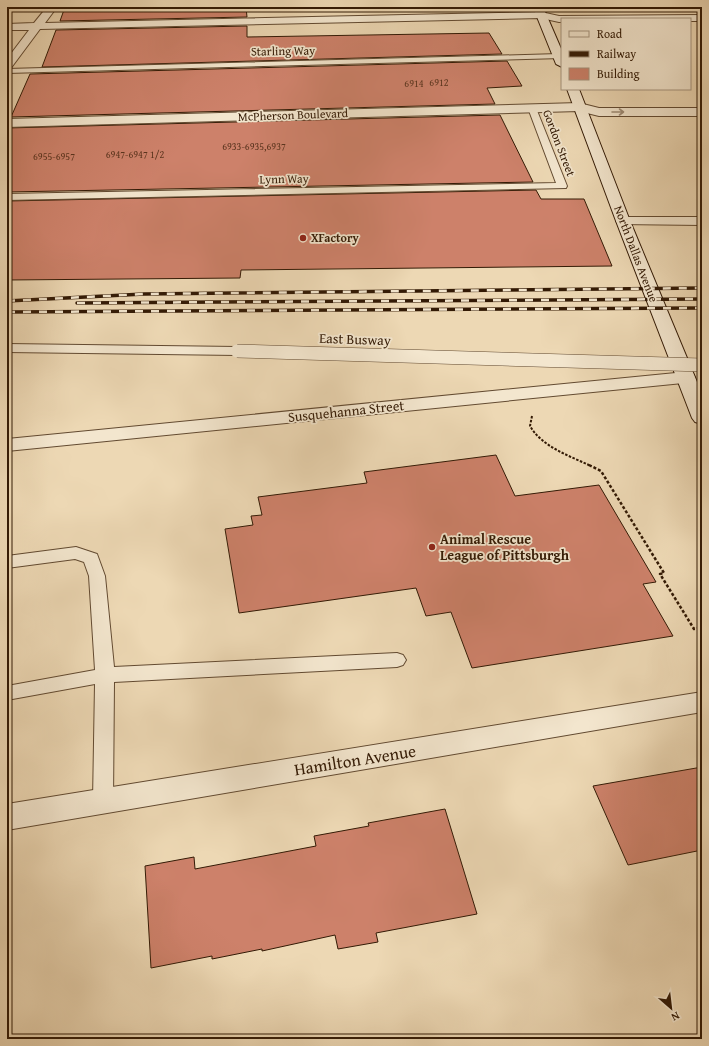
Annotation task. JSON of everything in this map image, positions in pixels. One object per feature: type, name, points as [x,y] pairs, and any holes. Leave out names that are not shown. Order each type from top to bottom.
[{"type":"street","points":[[7,66],[52,7]]},
{"type":"street","points":[[7,27],[555,10],[702,8]]},
{"type":"street","points":[[540,11],[559,18],[702,18]]},
{"type":"street","points":[[540,11],[560,60]]},
{"type":"street","name":"North Dallas Avenue","points":[[573,90],[623,222],[702,418]]},
{"type":"street","name":"McPherson Boulevard","points":[[579,107],[594,101],[663,100]]},
{"type":"street","name":"McPherson Boulevard","points":[[7,123],[579,107],[600,112],[702,112]]},
{"type":"street","points":[[623,222],[702,221]]},
{"type":"street","name":"Susquehanna Street","points":[[7,445],[686,378]]},
{"type":"street","name":"Hamilton Avenue","points":[[7,817],[702,702]]},
{"type":"lane","name":"Starling Way","points":[[7,70],[560,60]]},
{"type":"lane","name":"Gordon Street","points":[[532,108],[562,186]]},
{"type":"lane","name":"Lynn Way","points":[[7,197],[562,186]]},
{"type":"lane","name":"East Busway","points":[[7,348],[237,351],[702,365]]},
{"type":"lane","points":[[7,562],[76,553],[91,558],[97,576],[105,675],[103,801]]},
{"type":"lane","points":[[7,693],[105,675],[397,660]]},
{"type":"path","points":[[536,410],[530,418],[530,426],[535,435],[547,444],[601,471],[664,573],[660,574],[694,629],[700,628],[702,617]]},
{"type":"building","points":[[65,7],[246,7],[247,17],[60,21]]},
{"type":"building","points":[[247,26],[247,37],[489,33],[502,54],[42,67],[56,30]]},
{"type":"building","points":[[507,61],[522,86],[487,88],[495,104],[11,117],[30,74]]},
{"type":"building","points":[[500,115],[533,182],[7,192],[7,128]]},
{"type":"building","name":"XFactory","points":[[536,190],[541,199],[584,199],[612,266],[241,270],[240,278],[7,280],[7,201]]},
{"type":"building","name":"Animal Rescue League of Pittsburgh","points":[[496,455],[515,496],[599,485],[656,582],[643,584],[673,636],[472,668],[451,612],[426,616],[416,588],[239,613],[225,529],[253,525],[251,516],[262,515],[258,497],[367,483],[364,472]]},
{"type":"building","points":[[702,767],[702,850],[628,865],[593,786]]},
{"type":"building","points":[[445,809],[477,914],[376,933],[378,942],[338,949],[335,935],[262,951],[262,949],[212,959],[212,956],[151,968],[145,866],[194,857],[195,869],[316,846],[314,836],[369,826],[368,823]]},
{"type":"railway","points":[[7,301],[144,294],[702,288]]},
{"type":"railway","points":[[77,303],[702,299]]},
{"type":"railway","points":[[7,312],[702,308]]},
{"type":"place","name":"XFactory","points":[[303,238]]},
{"type":"place","name":"Animal Rescue League of Pittsburgh","points":[[432,547]]}]
